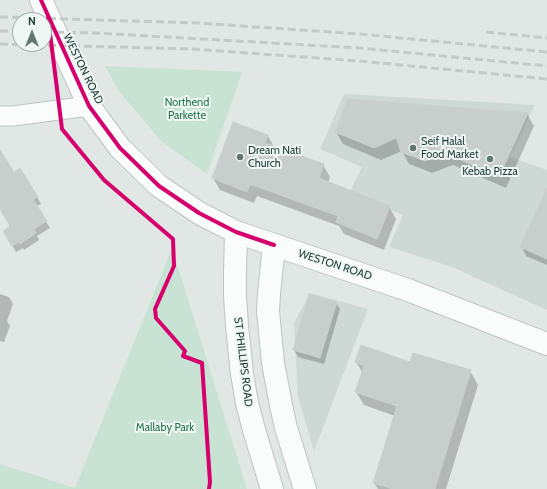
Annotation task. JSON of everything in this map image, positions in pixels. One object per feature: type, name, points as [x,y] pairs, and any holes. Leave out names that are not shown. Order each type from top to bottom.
[{"type":"main road","name":"WESTON ROAD","points":[[41,0],[89,106],[120,148],[159,186],[199,213],[236,232],[408,290],[547,344]]},
{"type":"main road","name":"ST PHILLIPS ROAD","points":[[236,232],[235,272],[237,326],[242,374],[254,430],[272,489]]},
{"type":"main road","points":[[274,245],[268,311],[273,363],[283,413],[305,489]]},
{"type":"street","points":[[0,116],[13,116],[89,106]]},
{"type":"shaded area","points":[[344,94],[535,105],[510,157],[547,170],[547,310],[452,267],[389,247],[403,215],[349,194],[362,167],[320,149]]},
{"type":"shaded area","points":[[310,293],[368,309],[314,451],[298,396],[294,323]]},
{"type":"green space","name":"Northend Parkette","points":[[105,66],[242,72],[207,174],[161,141],[118,90]]},
{"type":"green space","name":"Mallaby Park","points":[[172,248],[247,489],[0,489],[0,464],[75,488]]},
{"type":"building","points":[[348,99],[528,113],[499,177],[446,153],[425,161],[401,152],[396,138],[374,148],[335,132]]},
{"type":"building","points":[[233,122],[268,135],[265,143],[324,164],[319,178],[390,206],[377,239],[336,222],[338,216],[250,184],[247,192],[212,178]]},
{"type":"building","points":[[0,150],[14,172],[20,168],[38,197],[33,199],[47,221],[34,229],[36,233],[20,244],[19,242],[12,246],[3,231],[10,226],[0,209]]},
{"type":"building","points":[[547,188],[547,259],[520,247]]},
{"type":"building","points":[[309,294],[337,302],[320,358],[293,350]]},
{"type":"building","points":[[361,345],[410,362],[413,353],[471,370],[435,489],[393,489],[373,483],[397,406],[355,392],[364,366],[355,362]]},
{"type":"railway","points":[[0,17],[198,23],[360,34],[547,52]]},
{"type":"railway","points":[[0,31],[12,31]]},
{"type":"railway","points":[[52,32],[96,33],[360,48],[547,66]]},
{"type":"railway","points":[[486,32],[547,38]]},
{"type":"railway","points":[[0,44],[192,49],[359,61],[547,79]]},
{"type":"cycle path","points":[[41,0],[89,106],[120,148],[159,186],[199,213],[236,232],[274,245]]},
{"type":"cycle path","points":[[52,49],[62,129],[104,180],[173,239],[174,266],[155,309],[156,318],[185,351],[183,356],[202,363],[210,482],[209,489]]},
{"type":"place","name":"Seif Halal Food Market","points":[[413,148]]},
{"type":"place","name":"Dream Nati Church","points":[[240,157]]},
{"type":"place","name":"Kebab Pizza","points":[[490,159]]}]
